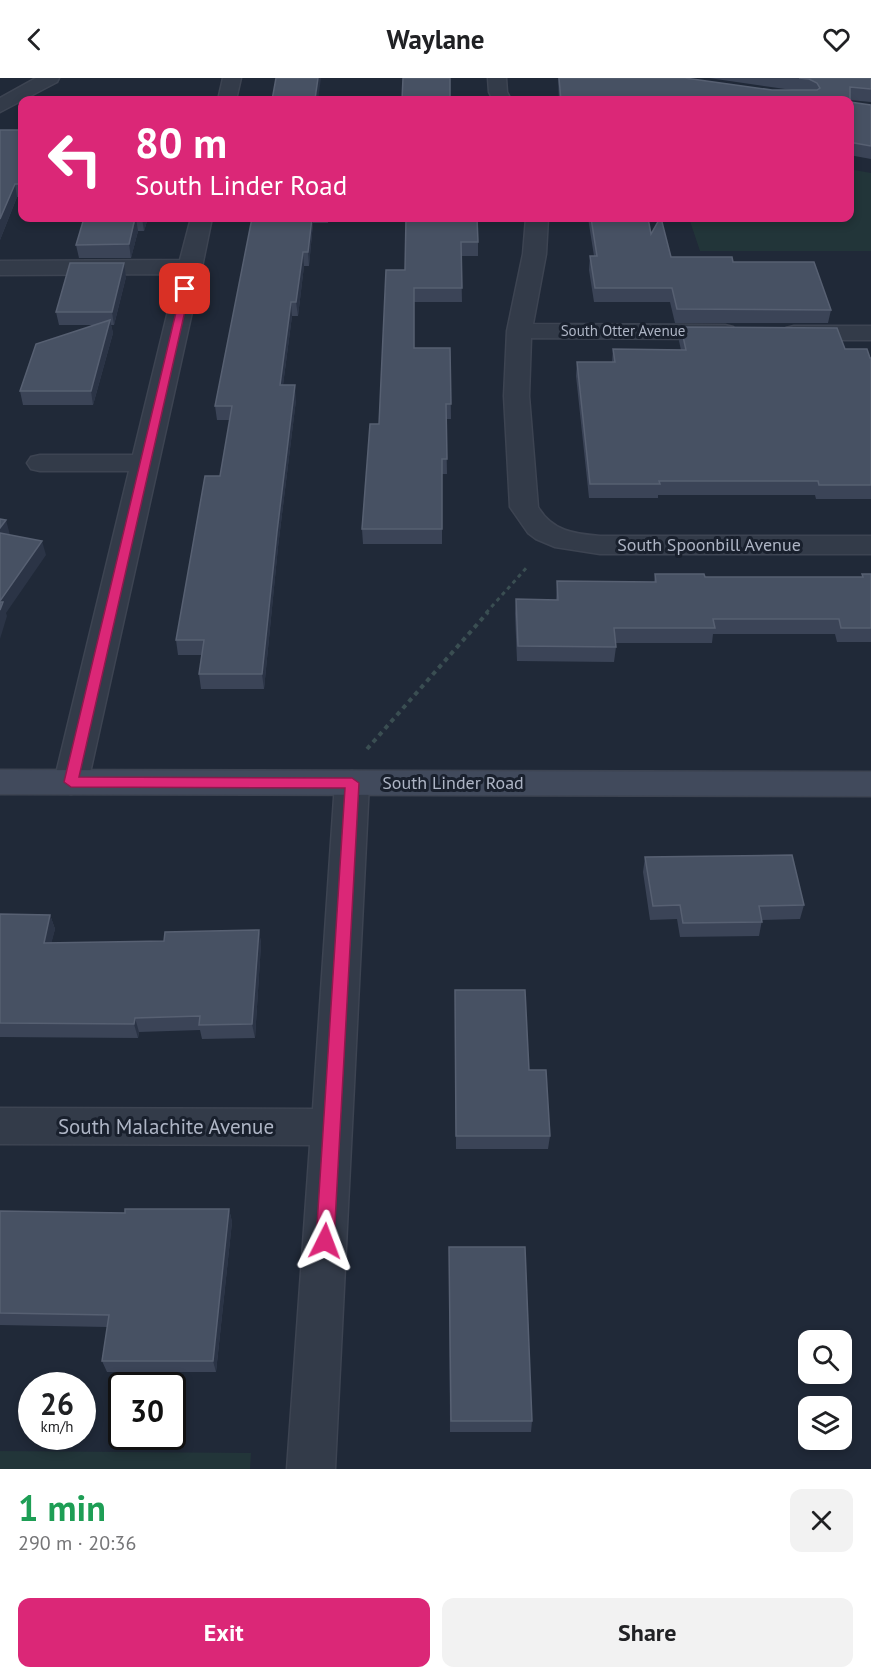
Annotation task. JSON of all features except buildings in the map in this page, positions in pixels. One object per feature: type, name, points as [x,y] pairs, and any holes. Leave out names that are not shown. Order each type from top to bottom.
[{"type":"street","points":[[0,106],[50,78]]},
{"type":"street","points":[[228,96],[232,78]]},
{"type":"street","points":[[497,78],[500,96]]},
{"type":"street","points":[[71,782],[200,222]]},
{"type":"street","points":[[519,331],[533,268],[537,222]]},
{"type":"street","points":[[0,268],[190,267]]},
{"type":"street","name":"South Otter Avenue","points":[[519,331],[742,332]]},
{"type":"street","name":"South Spoonbill Avenue","points":[[519,331],[517,390],[524,507],[531,522],[548,536],[572,542],[600,545],[871,545]]},
{"type":"street","points":[[777,333],[871,333]]},
{"type":"street","points":[[40,463],[145,463]]},
{"type":"street","points":[[311,1469],[356,770]]},
{"type":"street","name":"South Linder Road","points":[[0,782],[71,782],[356,770],[871,784]]},
{"type":"street","name":"South Malachite Avenue","points":[[0,1126],[332,1127]]},
{"type":"path","points":[[356,770],[528,566]]},
{"type":"green space","points":[[854,170],[871,173],[871,251],[700,251],[690,222],[854,222]]},
{"type":"green space","points":[[0,1451],[251,1453],[250,1469],[0,1469]]},
{"type":"route","points":[[185,289],[71,782],[352,783],[325,1241]]}]
